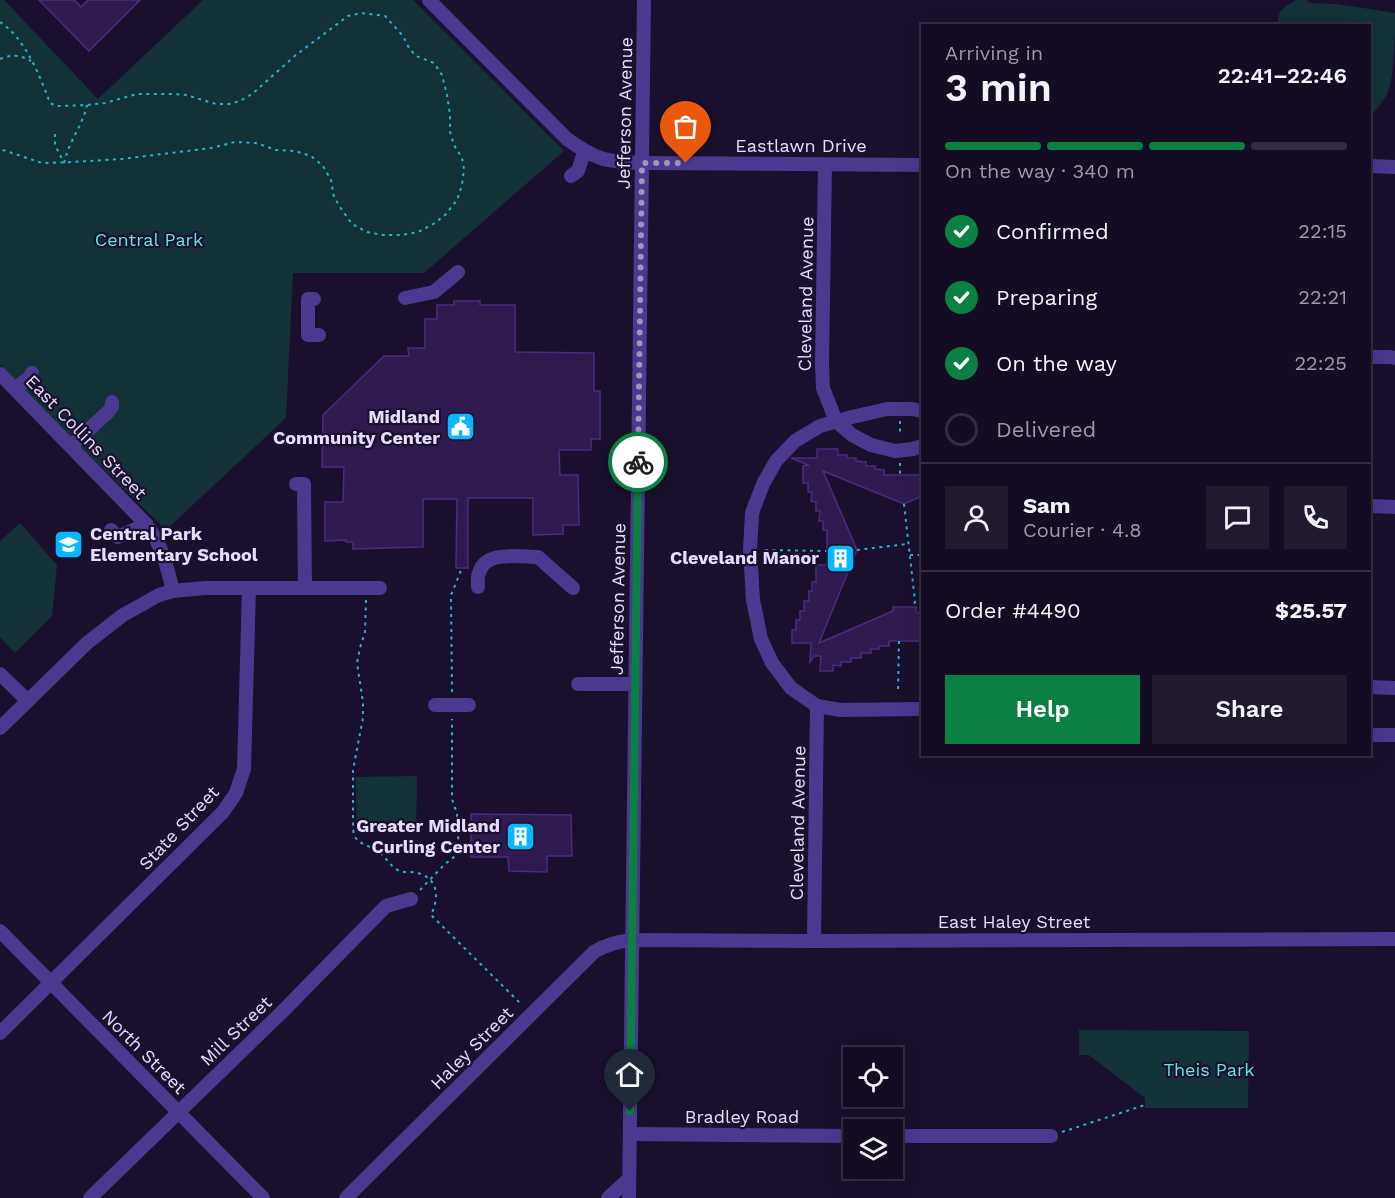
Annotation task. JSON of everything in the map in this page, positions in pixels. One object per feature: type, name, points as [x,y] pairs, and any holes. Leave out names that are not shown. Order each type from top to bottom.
[{"type":"street","name":"Eastlawn Drive","points":[[429,0],[567,139],[585,152],[607,161],[921,165]]},
{"type":"street","name":"Jefferson Avenue","points":[[629,1198],[644,0]]},
{"type":"street","points":[[571,176],[578,171],[585,152]]},
{"type":"street","name":"Cleveland Avenue","points":[[825,165],[822,365],[823,388],[836,421]]},
{"type":"street","points":[[1371,166],[1395,167]]},
{"type":"street","points":[[405,298],[434,292],[458,272]]},
{"type":"street","points":[[314,299],[308,299],[308,335],[319,335]]},
{"type":"street","points":[[1371,357],[1395,358]]},
{"type":"street","points":[[15,389],[32,373]]},
{"type":"street","name":"East Collins Street","points":[[0,374],[146,524],[156,537],[173,591]]},
{"type":"street","points":[[71,446],[108,412],[112,407],[112,402]]},
{"type":"street","points":[[921,411],[887,409],[836,421],[820,426],[795,441],[777,461],[763,484],[752,513],[750,550],[753,600],[761,639],[772,663],[791,687],[817,706],[841,710],[921,709]]},
{"type":"street","points":[[836,421],[852,435],[871,445],[895,451],[921,446]]},
{"type":"street","points":[[296,484],[304,484],[305,588]]},
{"type":"street","points":[[1371,507],[1395,507]]},
{"type":"street","points":[[111,530],[118,537],[146,524]]},
{"type":"street","points":[[290,539],[305,539]]},
{"type":"street","points":[[478,587],[478,574],[487,561],[500,557],[538,557],[573,588]]},
{"type":"street","points":[[0,728],[87,644],[123,615],[159,595],[173,591],[206,588],[374,588]]},
{"type":"street","name":"State Street","points":[[0,1033],[223,812],[236,793],[244,768],[249,588]]},
{"type":"street","points":[[0,674],[28,702]]},
{"type":"street","points":[[578,684],[635,684]]},
{"type":"street","points":[[1371,687],[1395,688]]},
{"type":"street","points":[[435,705],[469,705]]},
{"type":"street","name":"Cleveland Avenue","points":[[814,941],[817,706]]},
{"type":"street","points":[[1371,735],[1395,735]]},
{"type":"street","name":"Mill Street","points":[[90,1198],[283,1011],[386,906],[411,899]]},
{"type":"street","name":"North Street","points":[[0,931],[262,1198]]},
{"type":"street","name":"East Haley Street","points":[[633,940],[1395,939]]},
{"type":"street","name":"Haley Street","points":[[346,1198],[594,952],[605,945],[633,940]]},
{"type":"street","name":"Bradley Road","points":[[630,1134],[843,1136]]},
{"type":"street","points":[[903,1136],[1051,1136]]},
{"type":"street","points":[[608,1198],[629,1179]]},
{"type":"path","points":[[0,22],[8,27],[28,54],[50,103],[57,106],[105,103],[137,94],[186,95],[216,104],[229,104],[252,94],[296,55],[348,16],[361,13],[385,16],[403,36],[416,56],[434,63],[442,75],[450,115],[450,132],[454,145],[462,158],[464,170],[457,200],[435,223],[418,232],[383,235],[367,232],[352,224],[334,197],[331,180],[323,166],[311,156],[295,151],[276,150],[256,143],[235,142],[211,148],[122,159],[42,163],[0,147]]},
{"type":"path","points":[[0,59],[10,55],[22,56],[32,61]]},
{"type":"path","points":[[64,163],[69,145],[85,116],[87,105]]},
{"type":"path","points":[[55,134],[55,145],[64,163]]},
{"type":"path","points":[[900,418],[900,442]]},
{"type":"path","points":[[900,457],[900,475]]},
{"type":"path","points":[[904,504],[914,607]]},
{"type":"path","points":[[857,550],[909,544]]},
{"type":"path","points":[[765,550],[827,551]]},
{"type":"path","points":[[910,555],[921,555]]},
{"type":"path","points":[[411,899],[459,853],[457,814],[452,800],[451,595],[462,568]]},
{"type":"path","points":[[374,588],[357,663],[363,718],[353,770],[355,836],[363,844],[379,852],[394,868],[418,873],[431,880],[437,899],[431,915],[521,1004]]},
{"type":"path","points":[[898,689],[899,641]]},
{"type":"path","points":[[1051,1136],[1145,1105]]},
{"type":"green space","name":"Central Park","points":[[0,0],[4,0],[98,99],[203,0],[413,0],[564,151],[424,273],[293,273],[286,418],[166,530],[0,365]]},
{"type":"green space","points":[[1296,0],[1307,0],[1309,3],[1337,4],[1395,13],[1391,81],[1383,100],[1371,115],[1371,24],[1278,24],[1279,15]]},
{"type":"green space","points":[[20,523],[57,565],[52,616],[15,653],[0,637],[0,541]]},
{"type":"green space","points":[[1069,756],[1184,756],[1184,758],[1069,758]]},
{"type":"green space","points":[[417,776],[416,833],[357,832],[356,777]]},
{"type":"green space","name":"Theis Park","points":[[1079,1030],[1249,1031],[1248,1108],[1145,1108],[1145,1098],[1089,1055],[1079,1055]]},
{"type":"building","points":[[39,0],[74,0],[81,7],[88,0],[140,0],[89,51]]},
{"type":"building","name":"Midland Community Center","points":[[454,301],[480,301],[480,305],[515,305],[515,352],[594,353],[594,391],[600,391],[600,439],[591,439],[591,450],[559,450],[560,475],[578,475],[579,525],[563,525],[563,534],[533,535],[533,498],[468,498],[468,568],[456,568],[457,499],[423,499],[423,547],[353,549],[353,542],[346,542],[346,540],[325,541],[325,502],[343,502],[344,467],[322,467],[323,415],[384,356],[409,356],[408,348],[425,348],[425,319],[437,319],[437,305],[454,305]]},
{"type":"building","name":"Cleveland Manor","points":[[817,449],[838,449],[838,455],[847,455],[847,458],[856,458],[856,461],[866,462],[866,466],[875,466],[875,469],[884,470],[884,475],[921,475],[921,496],[904,504],[823,471],[857,550],[819,643],[893,611],[893,607],[916,607],[916,612],[921,614],[921,641],[889,641],[889,646],[871,649],[871,653],[861,653],[861,658],[851,658],[851,662],[841,662],[841,666],[833,665],[833,671],[820,671],[821,656],[814,656],[810,662],[811,643],[792,643],[792,630],[796,630],[796,620],[800,620],[800,611],[804,611],[804,601],[809,601],[812,582],[816,582],[816,565],[827,565],[827,530],[823,530],[823,521],[819,521],[820,511],[816,511],[816,502],[811,501],[812,492],[808,492],[808,483],[803,483],[803,466],[808,465],[791,458],[817,458]]},
{"type":"building","name":"Greater Midland Curling Center","points":[[471,814],[571,815],[572,856],[547,856],[547,872],[509,871],[508,857],[471,857]]},
{"type":"way so far","points":[[638,462],[642,163],[686,163]]},
{"type":"place","name":"Midland Community Center","points":[[461,427]]},
{"type":"place","name":"Central Park Elementary School","points":[[69,544]]},
{"type":"place","name":"Cleveland Manor","points":[[840,558]]},
{"type":"place","name":"Greater Midland Curling Center","points":[[521,836]]},
{"type":"route","points":[[630,1111],[638,462]]}]
